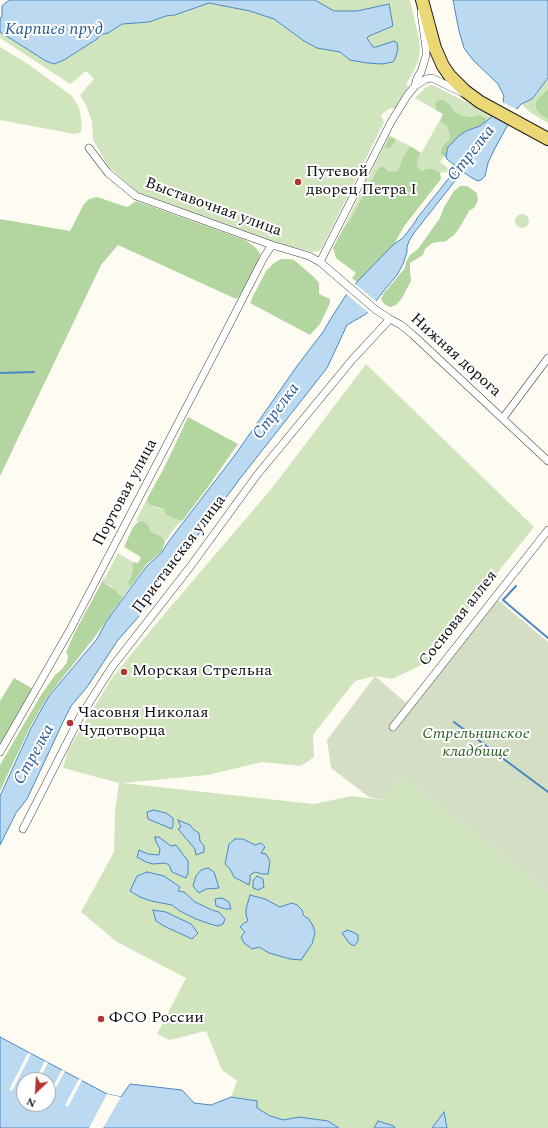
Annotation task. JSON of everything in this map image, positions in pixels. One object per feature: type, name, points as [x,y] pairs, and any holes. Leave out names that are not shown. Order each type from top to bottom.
[{"type":"main road","points":[[422,0],[434,43],[443,66],[450,76],[471,96],[548,132]]},
{"type":"main road","points":[[428,0],[448,62],[460,77],[491,105]]},
{"type":"main road","points":[[518,119],[548,139]]},
{"type":"street","points":[[415,86],[426,56],[425,39],[420,15],[422,0]]},
{"type":"street","points":[[320,262],[391,122],[415,86],[426,79],[432,78],[471,96]]},
{"type":"street","name":"Выставочная улица","points":[[89,148],[108,172],[136,196],[272,245],[309,256],[320,262]]},
{"type":"street","name":"Портовая улица","points":[[0,752],[71,628],[264,257],[272,245]]},
{"type":"street","name":"Нижняя дорога","points":[[320,262],[376,310],[401,325],[412,334],[548,461]]},
{"type":"street","name":"Пристанская улица","points":[[23,829],[80,717],[112,667],[190,566],[257,475],[352,360],[390,319]]},
{"type":"street","points":[[502,418],[548,358]]},
{"type":"street","name":"Сосновая аллея","points":[[393,727],[548,530]]},
{"type":"green space","points":[[315,0],[410,0],[419,39],[420,52],[415,69],[406,84],[409,86],[396,109],[390,108],[381,115],[384,122],[323,246],[319,251],[312,252],[274,242],[137,192],[109,167],[93,140],[92,122],[86,105],[80,95],[94,79],[86,71],[70,84],[0,38],[0,32],[46,61],[54,64],[64,60],[97,39],[100,35],[108,33],[122,24],[149,22],[209,3],[250,11],[274,19],[304,41],[317,48],[340,52],[350,60],[382,64],[394,41],[373,47],[367,38],[393,26],[389,4],[357,11],[334,11]]},
{"type":"green space","points":[[0,47],[28,64],[72,96],[79,108],[81,117],[82,129],[80,133],[74,134],[0,120]]},
{"type":"green space","points":[[548,78],[548,123],[531,113],[521,104],[532,99]]},
{"type":"green space","points":[[431,85],[493,116],[486,122],[486,118],[480,115],[470,117],[460,115],[454,111],[450,105],[435,103],[436,110],[415,98],[425,88]]},
{"type":"green space","points":[[548,89],[548,119],[540,114],[536,109],[536,102]]},
{"type":"green space","points":[[439,100],[444,100],[460,115],[470,117],[480,115],[486,118],[486,122],[466,131],[448,147],[446,156],[447,159],[441,154],[441,150],[444,144],[449,140],[450,136],[447,126],[441,122],[443,114],[436,110],[435,103]]},
{"type":"green space","points":[[441,118],[441,122],[447,126],[450,136],[449,140],[444,144],[441,154],[444,156],[440,162],[451,170],[449,175],[445,172],[440,173],[433,169],[421,171],[417,166],[418,159]]},
{"type":"green space","points":[[389,135],[390,136],[385,146],[390,148],[396,139],[410,146],[402,159],[398,171],[389,172],[377,170],[350,220],[343,229]]},
{"type":"green space","points":[[390,136],[396,139],[390,148],[386,148],[385,146]]},
{"type":"green space","points":[[410,146],[421,153],[417,166],[421,171],[433,169],[440,173],[441,179],[405,225],[394,244],[357,282],[352,278],[356,273],[336,258],[333,248],[377,170],[383,166],[389,172],[398,171],[402,159]]},
{"type":"green space","points":[[460,186],[467,186],[477,193],[478,200],[475,207],[469,211],[454,235],[446,241],[432,243],[425,249],[423,255],[410,263],[411,281],[402,298],[396,305],[390,307],[384,304],[381,299],[384,293],[405,268],[406,262],[410,255],[418,249],[440,218],[444,207],[454,191]]},
{"type":"green space","points":[[97,197],[127,207],[136,201],[245,240],[256,248],[260,254],[258,262],[239,297],[236,299],[118,245],[101,265],[0,476],[0,219],[70,231],[84,204],[89,199]]},
{"type":"green space","points":[[519,214],[525,214],[529,218],[529,224],[525,228],[519,228],[515,224],[515,218]]},
{"type":"green space","points":[[281,259],[294,260],[319,283],[319,294],[330,299],[330,303],[320,324],[310,335],[250,303],[266,271],[274,263]]},
{"type":"green space","points":[[366,364],[534,527],[426,663],[392,679],[375,676],[355,681],[313,735],[314,757],[301,766],[262,762],[208,775],[122,783],[314,804],[351,796],[383,800],[402,778],[548,892],[548,1128],[447,1128],[444,1113],[432,1128],[395,1128],[394,1126],[378,1121],[374,1128],[339,1128],[328,1121],[299,1117],[284,1120],[270,1116],[257,1108],[257,1101],[231,1097],[237,1081],[222,1070],[206,1031],[170,1040],[157,1034],[186,978],[117,942],[81,912],[114,852],[115,810],[119,783],[63,768],[68,750],[112,678],[155,625],[272,488]],"holes":[[[154,810],[166,813],[156,821],[148,819]],[[179,820],[190,825],[199,833],[200,841],[204,846],[195,849],[179,829],[181,827]],[[243,839],[262,850],[262,874],[255,871],[249,875],[234,877],[230,869],[225,864],[229,844]],[[156,842],[167,842],[188,873],[186,878],[165,863],[139,850],[148,854],[159,855],[160,849]],[[147,872],[164,876],[179,887],[178,891],[184,892],[195,902],[219,912],[196,919],[172,905],[151,901],[130,891],[137,876]],[[214,872],[219,888],[206,889]],[[250,895],[265,899],[280,907],[292,903],[302,910],[315,933],[312,944],[306,952],[290,959],[270,953],[241,937],[245,932],[248,921],[246,915]]]},
{"type":"green space","points":[[188,417],[238,444],[182,521],[174,519],[166,514],[164,509],[149,505],[147,499],[166,464]]},
{"type":"green space","points":[[147,499],[149,505],[164,509],[174,519],[182,521],[176,526],[165,542],[163,537],[151,532],[148,525],[143,521],[138,522],[136,520]]},
{"type":"green space","points":[[143,521],[148,525],[151,532],[163,537],[165,542],[162,551],[145,566],[131,586],[128,583],[132,573],[132,563],[138,563],[141,558],[124,547],[133,527],[138,522]]},
{"type":"green space","points":[[118,553],[133,562],[132,573],[129,579],[129,585],[131,586],[123,597],[111,586],[105,584],[103,580]]},
{"type":"green space","points":[[103,580],[105,584],[116,590],[123,597],[94,638],[48,696],[30,727],[0,791],[0,765],[41,695],[55,675],[67,662],[68,656],[66,652]]},
{"type":"green space","name":"Стрельнинское кладбище","points":[[498,600],[548,642],[548,892],[402,778],[383,800],[369,797],[331,768],[327,740],[375,676],[412,708]]},
{"type":"green space","points":[[14,678],[33,689],[3,742],[0,744],[0,701]]},
{"type":"water","name":"Карпиев пруд","points":[[9,0],[315,0],[334,11],[357,11],[389,4],[393,26],[367,38],[373,47],[394,41],[397,43],[398,49],[393,62],[382,64],[350,60],[340,52],[317,48],[304,41],[274,19],[250,11],[209,3],[149,22],[122,24],[108,33],[100,35],[97,39],[64,60],[54,64],[46,61],[0,32],[2,6]]},
{"type":"water","name":"Стрелка","points":[[453,0],[548,0],[548,78],[532,99],[521,104],[517,108],[494,150],[488,163],[485,176],[478,181],[463,172],[460,175],[455,172],[458,168],[447,159],[446,156],[448,147],[466,131],[480,126],[494,115],[504,101],[504,96],[498,84],[473,60],[464,48]]},
{"type":"water","name":"Стрелка","points":[[453,173],[458,177],[409,241],[403,264],[397,275],[366,314],[347,325],[327,368],[242,476],[184,554],[164,577],[148,606],[118,640],[87,687],[71,706],[27,799],[16,813],[0,845],[0,796],[31,728],[49,696],[97,639],[106,622],[146,567],[162,552],[235,455],[297,366],[323,332],[346,295],[394,244],[403,238]]},
{"type":"water","points":[[154,810],[166,813],[173,818],[172,829],[148,819],[147,812]]},
{"type":"water","points":[[178,820],[190,825],[199,833],[200,841],[204,846],[204,852],[196,855],[195,849],[178,829],[181,827]]},
{"type":"water","points":[[155,837],[159,837],[171,846],[176,845],[188,861],[188,873],[186,878],[172,872],[169,865],[165,863],[153,864],[137,857],[139,850],[148,854],[159,855],[160,849]]},
{"type":"water","points":[[235,839],[243,839],[255,845],[261,843],[265,847],[261,853],[266,854],[270,861],[268,874],[255,872],[250,875],[249,885],[234,877],[230,869],[225,864],[229,844]]},
{"type":"water","points":[[208,868],[214,872],[219,888],[206,889],[199,893],[193,886],[196,876],[201,870]]},
{"type":"water","points":[[147,872],[164,876],[180,887],[178,891],[184,892],[195,902],[219,912],[225,919],[223,924],[218,926],[210,924],[180,911],[172,905],[151,901],[130,891],[137,876]]},
{"type":"water","points":[[257,876],[263,879],[264,887],[258,890],[253,888],[253,881]]},
{"type":"water","points":[[250,895],[265,899],[280,907],[292,903],[297,905],[302,910],[304,916],[309,919],[313,926],[315,933],[312,944],[301,960],[290,959],[269,953],[259,947],[252,949],[244,943],[241,937],[245,932],[240,927],[248,921],[246,909]]},
{"type":"water","points":[[222,898],[229,902],[231,909],[216,906],[215,899]]},
{"type":"water","points":[[153,910],[166,912],[191,924],[198,933],[192,939],[166,927],[156,921]]},
{"type":"water","points":[[347,930],[358,935],[358,941],[354,946],[349,943],[342,933]]},
{"type":"water","points":[[0,1037],[107,1094],[121,1097],[130,1084],[182,1090],[194,1103],[211,1105],[231,1097],[257,1101],[257,1108],[270,1116],[284,1120],[299,1117],[328,1121],[339,1128],[0,1128]]},
{"type":"water","points":[[444,1112],[447,1128],[432,1128]]},
{"type":"water","points":[[378,1121],[394,1126],[395,1128],[374,1128]]},
{"type":"pier","points":[[502,102],[518,110],[511,124],[493,114]]},
{"type":"pier","points":[[354,283],[377,302],[369,313],[345,293]]},
{"type":"pier","points":[[28,1053],[31,1054],[22,1072],[18,1072]]},
{"type":"pier","points":[[45,1061],[48,1063],[43,1072],[39,1072]]},
{"type":"pier","points":[[62,1070],[65,1071],[56,1087],[56,1081]]},
{"type":"pier","points":[[16,1076],[16,1083],[12,1091],[9,1090]]},
{"type":"pier","points":[[79,1079],[82,1080],[68,1107],[65,1105]]},
{"type":"pier","points":[[107,1094],[121,1097],[103,1128],[89,1128]]},
{"type":"waterway","points":[[0,373],[34,372]]},
{"type":"waterway","points":[[516,586],[503,600],[548,638]]},
{"type":"waterway","points":[[454,722],[548,792]]},
{"type":"place","name":"Путевой дворец Петра I","points":[[298,182]]},
{"type":"place","name":"Морская Стрельна","points":[[124,672]]},
{"type":"place","name":"Часовня Николая Чудотворца","points":[[70,723]]},
{"type":"place","name":"ФСО России","points":[[101,1019]]}]
